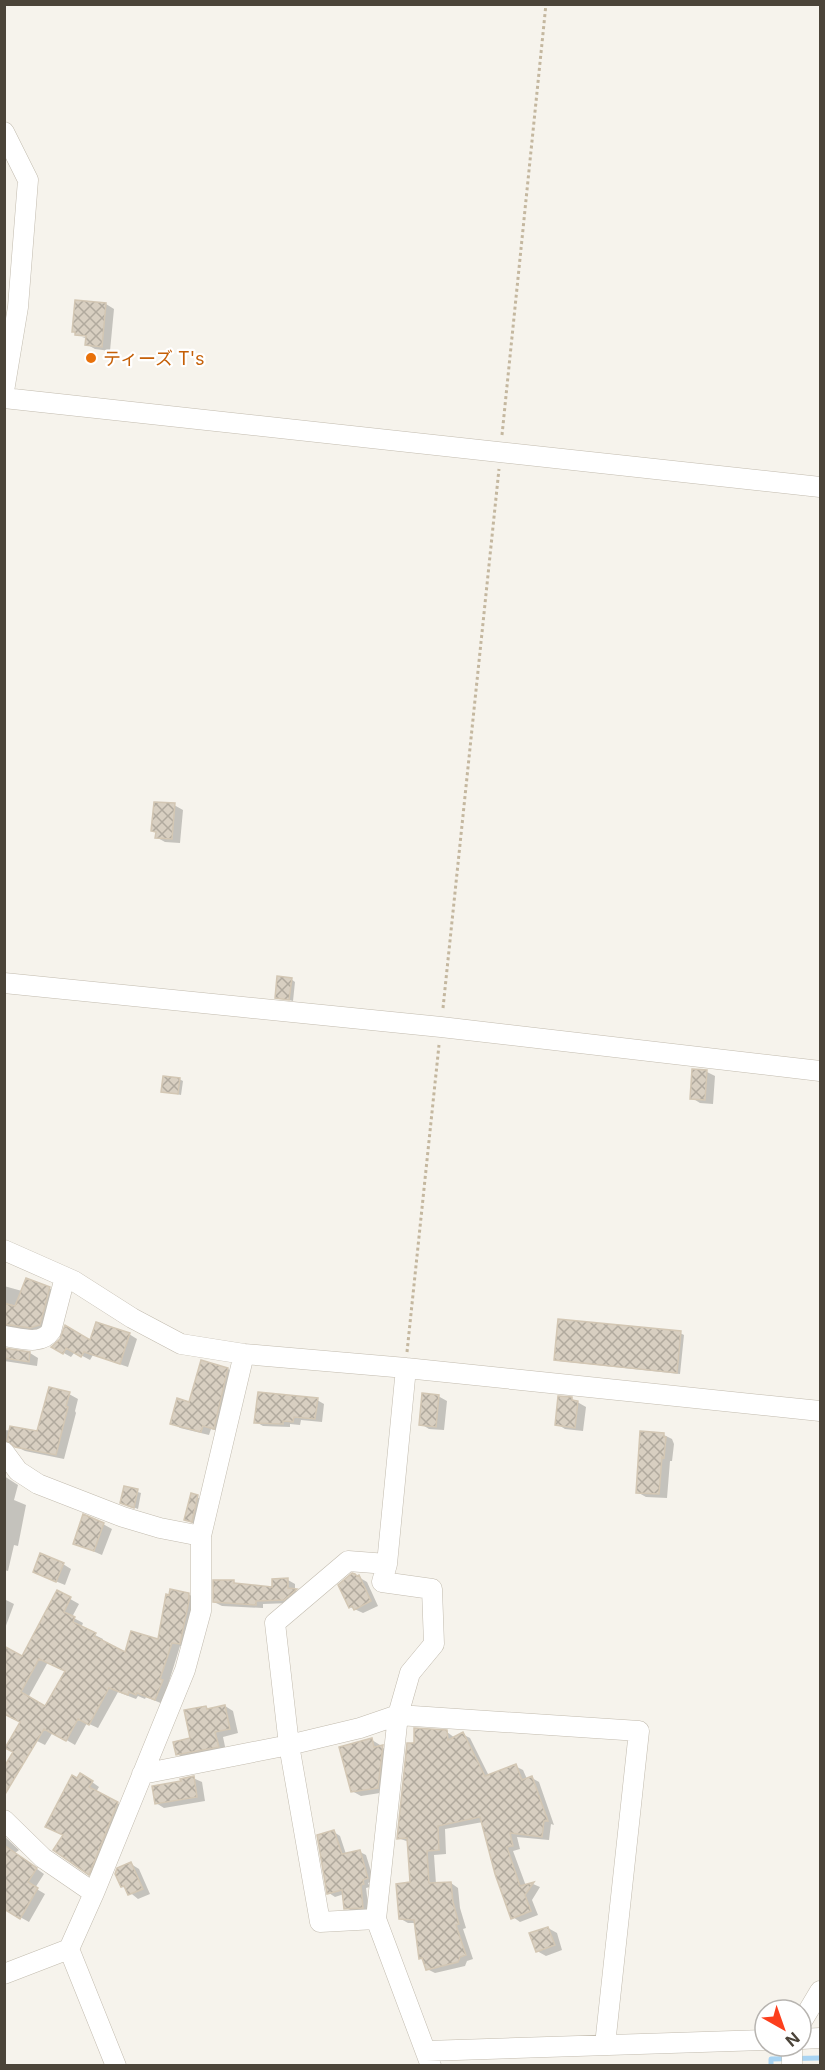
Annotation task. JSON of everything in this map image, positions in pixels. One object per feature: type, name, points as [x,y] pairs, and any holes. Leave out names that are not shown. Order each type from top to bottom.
[{"type":"street","points":[[4,132],[28,180],[18,308],[4,391]]},
{"type":"street","points":[[4,398],[820,487]]},
{"type":"street","points":[[4,983],[441,1027],[820,1071]]},
{"type":"street","points":[[4,1250],[65,1277],[132,1318],[181,1344],[244,1354],[820,1410]]},
{"type":"street","points":[[4,1336],[39,1340],[47,1337],[51,1331],[65,1277]]},
{"type":"street","points":[[4,1974],[69,1949],[186,1670],[201,1611],[201,1536],[244,1354]]},
{"type":"street","points":[[406,1368],[387,1564],[382,1582],[432,1589],[434,1644],[410,1673],[398,1715],[376,1919],[428,2058],[604,2045],[753,2040]]},
{"type":"street","points":[[4,1452],[18,1471],[38,1484],[123,1517],[160,1528],[201,1536]]},
{"type":"street","points":[[376,1919],[320,1922],[289,1745],[275,1623],[348,1561],[387,1564]]},
{"type":"street","points":[[142,1774],[289,1745],[360,1728],[398,1715],[639,1731],[604,2045]]},
{"type":"street","points":[[4,1820],[43,1858],[94,1893]]},
{"type":"street","points":[[69,1949],[116,2066]]},
{"type":"path","points":[[406,1368],[546,4]]},
{"type":"building","points":[[75,300],[106,303],[102,347],[85,345],[86,336],[75,335],[75,332],[72,332]]},
{"type":"building","points":[[154,802],[175,803],[172,839],[155,838],[156,832],[151,831]]},
{"type":"building","points":[[277,976],[292,978],[289,1000],[275,998]]},
{"type":"building","points":[[692,1069],[707,1070],[705,1100],[690,1099]]},
{"type":"building","points":[[163,1076],[180,1078],[178,1094],[161,1092]]},
{"type":"building","points":[[26,1278],[50,1287],[40,1325],[30,1328],[4,1324],[4,1303],[15,1306]]},
{"type":"building","points":[[558,1319],[681,1331],[677,1373],[554,1360]]},
{"type":"building","points":[[96,1322],[130,1333],[120,1364],[84,1352],[81,1357],[66,1348],[63,1354],[51,1347],[60,1339],[65,1325],[90,1340]]},
{"type":"building","points":[[4,1348],[30,1352],[29,1362],[4,1358]]},
{"type":"building","points":[[201,1360],[228,1368],[214,1429],[203,1426],[201,1432],[170,1424],[177,1398],[189,1402]]},
{"type":"building","points":[[49,1387],[70,1392],[56,1455],[15,1447],[7,1441],[10,1426],[37,1431]]},
{"type":"building","points":[[258,1392],[318,1398],[315,1419],[294,1417],[293,1422],[283,1421],[283,1424],[254,1423]]},
{"type":"building","points":[[422,1393],[439,1395],[436,1427],[419,1425]]},
{"type":"building","points":[[558,1396],[572,1397],[572,1400],[578,1401],[575,1428],[555,1425]]},
{"type":"building","points":[[640,1431],[664,1433],[666,1437],[659,1494],[636,1493]]},
{"type":"building","points":[[124,1486],[138,1489],[134,1508],[120,1503]]},
{"type":"building","points":[[191,1493],[198,1495],[192,1522],[184,1520]]},
{"type":"building","points":[[83,1514],[104,1523],[94,1551],[73,1544]]},
{"type":"building","points":[[40,1553],[64,1563],[56,1582],[33,1572]]},
{"type":"building","points":[[352,1573],[359,1575],[371,1601],[354,1610],[352,1606],[349,1608],[338,1585]]},
{"type":"building","points":[[288,1578],[288,1588],[297,1589],[284,1600],[256,1601],[256,1605],[213,1602],[213,1580],[234,1580],[234,1583],[272,1587],[272,1579]]},
{"type":"building","points":[[170,1589],[189,1593],[189,1601],[180,1644],[172,1643],[160,1679],[163,1680],[155,1700],[137,1693],[136,1695],[129,1692],[128,1695],[109,1688],[89,1725],[78,1719],[66,1741],[44,1729],[4,1796],[4,1767],[13,1752],[5,1748],[20,1722],[4,1714],[4,1646],[22,1656],[57,1590],[71,1597],[64,1612],[75,1617],[73,1622],[96,1633],[94,1636],[125,1652],[131,1631],[158,1639],[166,1594],[169,1595]],"holes":[[[39,1659],[65,1671],[45,1706],[21,1692]]]},
{"type":"building","points":[[225,1705],[230,1729],[215,1732],[219,1747],[176,1755],[173,1742],[190,1738],[184,1710]]},
{"type":"building","points":[[414,1728],[447,1730],[448,1740],[463,1732],[485,1776],[516,1764],[522,1780],[532,1776],[548,1821],[544,1821],[542,1837],[510,1833],[513,1846],[507,1847],[520,1886],[534,1882],[525,1895],[531,1911],[511,1919],[495,1874],[480,1817],[438,1826],[439,1850],[427,1851],[429,1883],[451,1882],[459,1924],[456,1925],[466,1955],[460,1957],[458,1962],[426,1970],[422,1958],[419,1959],[414,1920],[399,1919],[396,1884],[410,1882],[407,1838],[397,1839],[407,1743],[414,1743]]},
{"type":"building","points":[[372,1738],[374,1747],[383,1745],[378,1788],[351,1792],[339,1747]]},
{"type":"building","points":[[80,1773],[93,1781],[89,1787],[118,1802],[89,1875],[53,1850],[63,1835],[45,1827],[72,1775],[77,1778]]},
{"type":"building","points":[[194,1776],[197,1797],[155,1804],[152,1786],[181,1781],[180,1779]]},
{"type":"building","points":[[334,1830],[342,1854],[360,1850],[368,1878],[363,1880],[364,1884],[361,1885],[363,1908],[344,1909],[342,1890],[327,1894],[317,1835]]},
{"type":"building","points":[[4,1845],[37,1868],[28,1882],[38,1888],[20,1919],[4,1909]]},
{"type":"building","points":[[131,1862],[143,1889],[128,1895],[115,1874],[117,1868]]},
{"type":"building","points":[[548,1927],[555,1945],[536,1952],[529,1933]]},
{"type":"waterway","points":[[771,2066],[771,2059],[820,2058]]},
{"type":"place","name":"ティーズ T's","points":[[91,358]]}]
